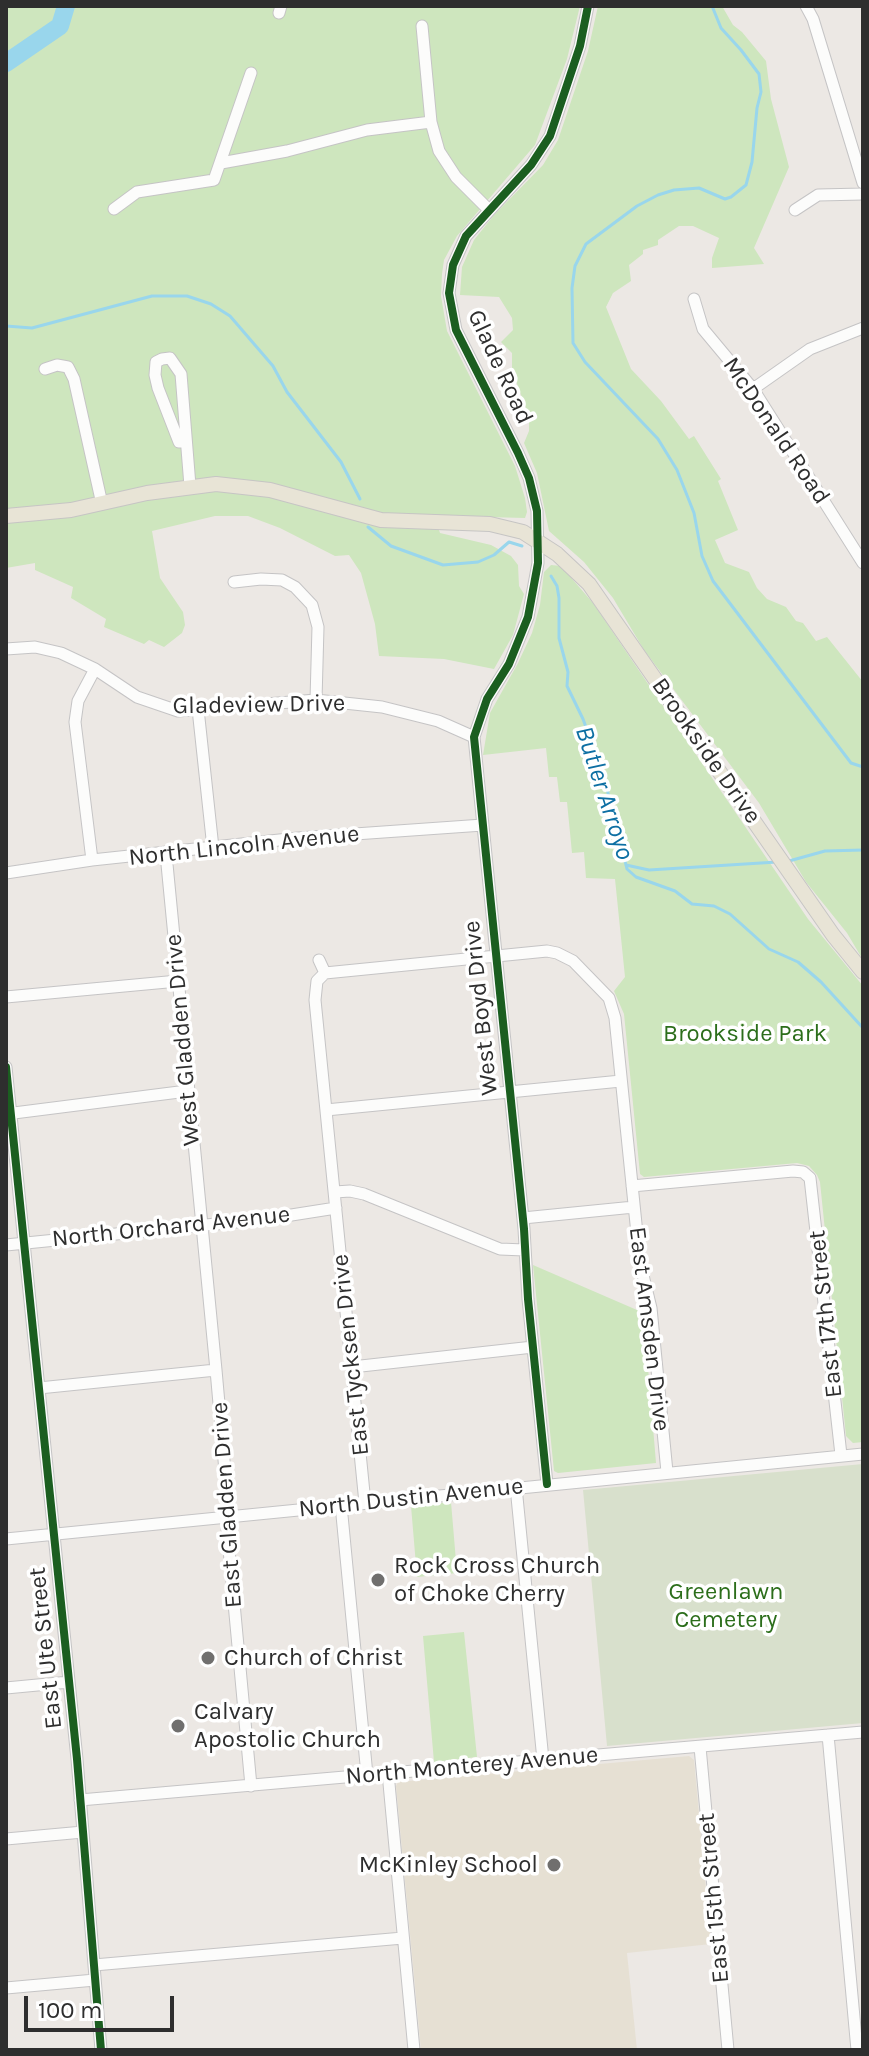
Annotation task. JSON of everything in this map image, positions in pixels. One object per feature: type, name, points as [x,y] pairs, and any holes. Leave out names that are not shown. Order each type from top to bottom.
[{"type":"main road","points":[[6,516],[71,510],[190,486],[240,485],[381,520],[490,524],[523,532],[539,540]]},
{"type":"main road","name":"Brookside Drive","points":[[539,540],[589,584],[833,935],[863,972]]},
{"type":"street","name":"Glade Road","points":[[539,540],[537,511],[529,478],[462,344],[451,307],[451,278],[466,236],[531,165],[550,136],[576,58],[588,6]]},
{"type":"street","points":[[806,6],[813,19],[863,183]]},
{"type":"street","points":[[422,26],[431,122],[439,151],[456,177],[489,210]]},
{"type":"street","points":[[114,209],[137,192],[214,180],[251,73]]},
{"type":"street","points":[[221,163],[287,151],[367,130],[431,122]]},
{"type":"street","points":[[795,210],[818,195],[863,194]]},
{"type":"street","name":"McDonald Road","points":[[694,299],[703,329],[753,389],[863,563]]},
{"type":"street","points":[[753,389],[810,349],[863,328]]},
{"type":"street","points":[[185,442],[179,442],[158,388],[156,362],[162,359],[170,358],[181,374],[190,486]]},
{"type":"street","points":[[45,369],[57,365],[68,367],[74,379],[102,504]]},
{"type":"street","name":"West Boyd Drive","points":[[539,540],[528,617],[509,664],[487,699],[474,737],[547,1484]]},
{"type":"street","points":[[234,582],[282,580],[295,587],[312,605],[318,627],[316,700]]},
{"type":"street","name":"Gladeview Drive","points":[[6,649],[35,647],[61,653],[95,669],[137,697],[178,711],[316,700],[382,707],[438,721],[474,737]]},
{"type":"street","points":[[92,860],[75,722],[78,701],[95,669]]},
{"type":"street","points":[[198,709],[213,848]]},
{"type":"street","name":"North Lincoln Avenue","points":[[6,873],[92,860],[298,838],[483,825]]},
{"type":"street","name":"West Gladden Drive","points":[[166,854],[202,1225]]},
{"type":"street","name":"East Amsden Drive","points":[[495,955],[557,953],[573,961],[609,998],[615,1018],[640,1263],[651,1308],[667,1472]]},
{"type":"street","points":[[319,960],[325,973],[495,955]]},
{"type":"street","name":"East Tycksen Drive","points":[[325,973],[314,990],[365,1503]]},
{"type":"street","points":[[6,997],[178,981]]},
{"type":"street","name":"East Ute Street","points":[[6,1067],[8,1114],[69,1682],[101,2050]]},
{"type":"street","points":[[326,1110],[621,1081]]},
{"type":"street","points":[[8,1114],[187,1091]]},
{"type":"street","name":"East 17th Street","points":[[632,1186],[793,1171],[807,1175],[813,1188],[841,1455]]},
{"type":"street","points":[[335,1192],[364,1194],[500,1249],[524,1250]]},
{"type":"street","points":[[523,1218],[634,1207]]},
{"type":"street","name":"North Orchard Avenue","points":[[6,1245],[336,1208]]},
{"type":"street","name":"East Gladden Drive","points":[[202,1225],[251,1786]]},
{"type":"street","points":[[352,1367],[533,1347]]},
{"type":"street","points":[[39,1388],[216,1370]]},
{"type":"street","name":"North Dustin Avenue","points":[[6,1539],[863,1454]]},
{"type":"street","points":[[516,1487],[543,1760]]},
{"type":"street","points":[[341,1505],[367,1775]]},
{"type":"street","points":[[6,1688],[69,1682]]},
{"type":"street","name":"North Monterey Avenue","points":[[80,1800],[863,1732]]},
{"type":"street","points":[[828,1735],[857,2050]]},
{"type":"street","name":"East 15th Street","points":[[700,1747],[728,2050]]},
{"type":"street","points":[[388,1773],[414,2050]]},
{"type":"street","points":[[6,1839],[83,1832]]},
{"type":"street","points":[[94,1965],[403,1938]]},
{"type":"street","points":[[6,1988],[95,1980]]},
{"type":"shaded area","name":"McKinley School","points":[[689,1756],[694,1760],[711,1944],[627,1953],[637,2050],[421,2050],[398,1782]]},
{"type":"green space","points":[[7,6],[62,6],[56,22],[6,59]]},
{"type":"green space","points":[[70,6],[580,6],[567,59],[535,145],[457,236],[444,260],[442,274],[441,296],[447,331],[515,466],[525,498],[525,518],[375,514],[251,481],[232,479],[179,481],[88,502],[6,511],[6,67],[60,31]]},
{"type":"green space","points":[[598,6],[722,6],[733,25],[766,61],[771,99],[789,167],[754,248],[764,264],[712,268],[719,238],[693,226],[679,226],[658,240],[658,245],[643,250],[643,254],[629,265],[631,281],[613,293],[606,307],[631,369],[661,401],[689,439],[694,436],[721,479],[718,481],[738,530],[715,540],[725,563],[749,572],[767,599],[786,607],[816,641],[827,637],[863,682],[863,960],[847,933],[806,882],[759,803],[644,650],[613,598],[584,562],[549,531],[537,473],[524,443],[529,431],[529,417],[512,370],[512,353],[501,342],[513,330],[512,318],[499,297],[460,295],[462,267],[474,240],[543,165],[558,140],[588,51]]},
{"type":"green space","points":[[227,488],[438,527],[440,533],[491,545],[511,556],[518,565],[519,586],[524,594],[513,635],[494,669],[444,659],[379,656],[375,624],[361,573],[349,555],[335,556],[280,528],[248,516],[215,516],[152,531],[160,578],[183,612],[185,625],[182,633],[164,647],[149,640],[144,644],[104,627],[106,619],[71,598],[73,587],[35,570],[35,563],[6,568],[6,521],[163,495]]},
{"type":"green space","name":"Brookside Park","points":[[551,565],[561,566],[593,603],[808,919],[863,986],[863,1442],[853,1443],[846,1436],[817,1175],[809,1166],[797,1163],[644,1177],[640,1174],[624,1014],[614,991],[625,977],[615,879],[586,878],[584,852],[572,853],[567,802],[560,802],[557,777],[549,777],[546,748],[483,755],[490,713],[532,633],[540,605],[544,572]]},
{"type":"green space","points":[[533,1265],[637,1310],[643,1308],[656,1463],[554,1471]]},
{"type":"green space","name":"Greenlawn Cemetery","points":[[863,1464],[863,1723],[607,1746],[583,1490]]},
{"type":"green space","points":[[451,1502],[457,1573],[417,1577],[411,1506]]},
{"type":"green space","points":[[464,1632],[477,1757],[434,1762],[423,1636]]},
{"type":"sand","points":[[62,6],[70,6],[60,31],[6,67],[6,59],[56,23]]},
{"type":"waterway","points":[[6,63],[60,26],[66,6]]},
{"type":"waterway","points":[[712,6],[721,28],[759,74],[761,92],[746,185],[725,199],[699,188],[658,195],[637,206],[586,244],[575,266],[572,288],[573,343],[585,362],[658,439],[677,470],[694,513],[702,556],[713,581],[851,763],[863,767]]},
{"type":"waterway","name":"Butler Arroyo","points":[[6,326],[32,328],[152,296],[187,296],[211,304],[230,316],[273,366],[287,392],[341,462],[360,499]]},
{"type":"waterway","name":"Butler Arroyo","points":[[368,527],[391,546],[443,565],[478,562],[494,555],[509,542],[522,546]]},
{"type":"waterway","name":"Butler Arroyo","points":[[551,576],[559,598],[559,638],[568,672],[567,686],[603,773],[627,869],[636,877],[675,891],[692,904],[714,906],[730,914],[769,949],[798,962],[863,1028]]},
{"type":"waterway","points":[[789,861],[825,851],[863,850]]},
{"type":"waterway","points":[[626,865],[649,870],[777,862]]},
{"type":"cycle path","points":[[547,1484],[474,737],[487,699],[509,664],[528,617],[538,563],[537,511],[529,478],[518,453],[456,330],[449,293],[453,265],[466,236],[531,165],[550,136],[580,46],[588,6]]},
{"type":"cycle path","points":[[6,1067],[77,1759],[101,2050]]},
{"type":"place","name":"Rock Cross Church of Choke Cherry","points":[[378,1580]]},
{"type":"place","name":"Church of Christ","points":[[208,1658]]},
{"type":"place","name":"Calvary Apostolic Church","points":[[178,1726]]},
{"type":"place","name":"McKinley School","points":[[554,1865]]}]
